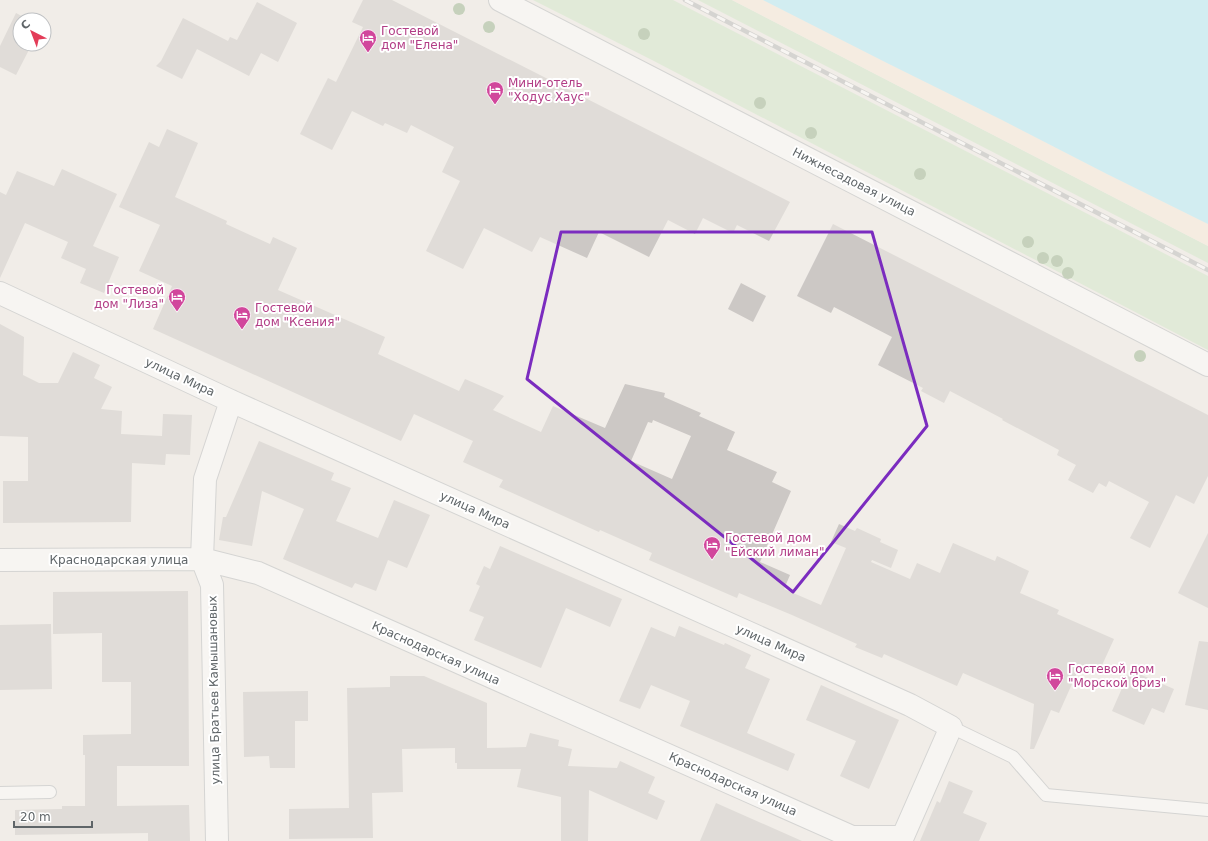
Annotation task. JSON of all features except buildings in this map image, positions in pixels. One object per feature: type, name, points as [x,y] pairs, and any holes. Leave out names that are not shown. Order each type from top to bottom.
[{"type":"street","name":"Нижнесадовая улица","points":[[500,0],[1208,365]]},
{"type":"street","name":"улица Мира","points":[[0,293],[231,401],[910,705],[951,727]]},
{"type":"street","name":"улица Братьев Камышановых","points":[[217,841],[212,585],[202,559],[205,479],[231,401]]},
{"type":"street","name":"Краснодарская улица","points":[[0,560],[202,559],[258,573],[853,839],[902,839]]},
{"type":"street","points":[[902,839],[951,727]]},
{"type":"lane","points":[[951,727],[1013,758],[1046,795],[1208,810]]},
{"type":"lane","points":[[0,793],[50,792]]},
{"type":"highlighted area","points":[[561,232],[872,232],[927,426],[793,592],[527,379]]},
{"type":"green space","points":[[533,0],[673,0],[1208,276],[1208,350],[652,60]]},
{"type":"green space","points":[[698,0],[732,0],[1208,246],[1208,263]]},
{"type":"sand","points":[[732,0],[763,0],[1208,224],[1208,246]]},
{"type":"water","points":[[763,0],[1208,0],[1208,224],[1107,174]]},
{"type":"railway","points":[[685,0],[1208,270]]},
{"type":"place","name":"Гостевой дом \"Елена\"","points":[[368,53]]},
{"type":"place","name":"Мини-отель \"Ходус Хаус\"","points":[[495,105]]},
{"type":"place","name":"Гостевой дом \"Лиза\"","points":[[177,312]]},
{"type":"place","name":"Гостевой дом \"Ксения\"","points":[[242,330]]},
{"type":"place","name":"Гостевой дом \"Ейский лиман\"","points":[[712,560]]},
{"type":"place","name":"Гостевой дом \"Морской бриз\"","points":[[1055,691]]}]
